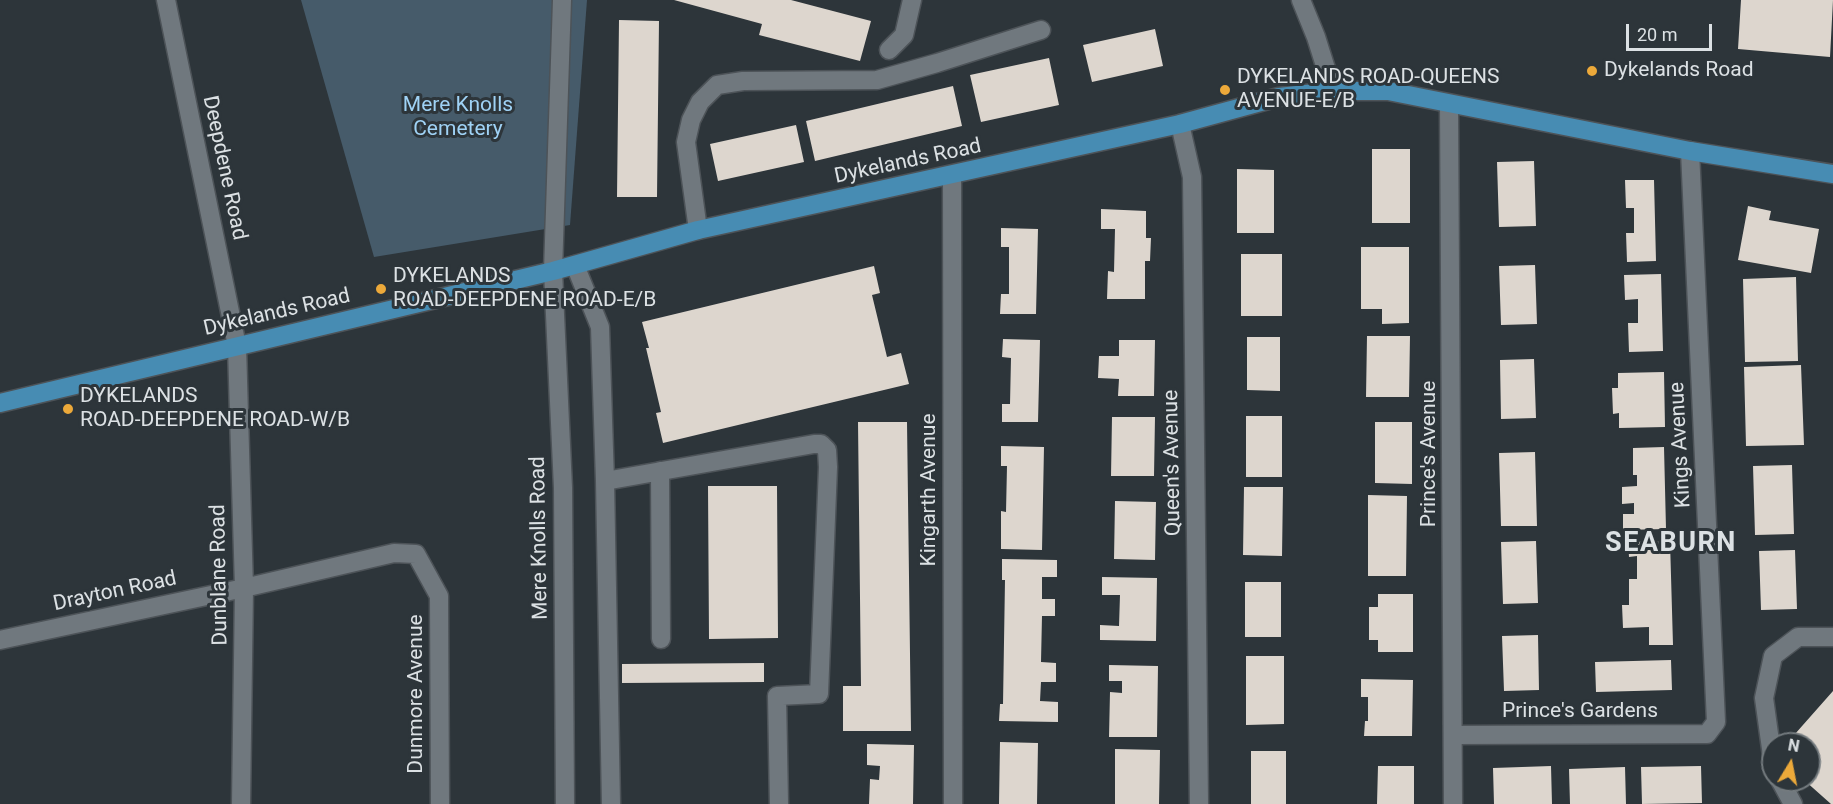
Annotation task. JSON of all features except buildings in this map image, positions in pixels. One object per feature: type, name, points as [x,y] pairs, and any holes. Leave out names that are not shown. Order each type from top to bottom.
[{"type":"main road","name":"Dykelands Road","points":[[0,403],[553,271],[699,230],[1180,124],[1279,97],[1333,91],[1388,91],[1690,151],[1833,174]]},
{"type":"street","name":"Deepdene Road","points":[[166,0],[237,346]]},
{"type":"street","name":"Mere Knolls Road","points":[[562,0],[553,271],[563,488],[565,804]]},
{"type":"street","points":[[889,50],[904,35],[912,0]]},
{"type":"street","points":[[1300,0],[1316,37],[1333,91]]},
{"type":"street","points":[[699,230],[686,142],[695,111],[700,102],[717,85],[743,81],[877,80],[1041,30]]},
{"type":"street","points":[[885,32],[895,75]]},
{"type":"street","name":"Prince's Avenue","points":[[1449,104],[1454,804]]},
{"type":"street","name":"Queen's Avenue","points":[[1180,124],[1192,177],[1199,804]]},
{"type":"street","name":"Kings Avenue","points":[[1690,151],[1716,722],[1707,734]]},
{"type":"street","name":"Kingarth Avenue","points":[[952,175],[953,804]]},
{"type":"street","points":[[575,265],[600,327],[611,804]]},
{"type":"street","name":"Dunblane Road","points":[[237,346],[244,588],[241,804]]},
{"type":"street","points":[[605,481],[814,444],[821,444],[827,450],[819,694],[777,696],[779,804]]},
{"type":"street","points":[[660,471],[661,639]]},
{"type":"street","name":"Drayton Road","points":[[0,640],[244,588],[394,553],[416,554]]},
{"type":"street","name":"Dunmore Avenue","points":[[416,554],[439,596],[440,804]]},
{"type":"street","points":[[1769,732],[1764,698],[1773,656],[1798,637],[1833,637]]},
{"type":"street","name":"Prince's Gardens","points":[[1454,735],[1707,734]]},
{"type":"green space","name":"Mere Knolls Cemetery","points":[[301,0],[587,0],[570,225],[374,257]]},
{"type":"place","name":"Dykelands Road","points":[[1592,71]]},
{"type":"place","name":"DYKELANDS ROAD-QUEENS AVENUE-E/B","points":[[1225,90]]},
{"type":"place","name":"DYKELANDS ROAD-DEEPDENE ROAD-E/B","points":[[381,289]]},
{"type":"place","name":"DYKELANDS ROAD-DEEPDENE ROAD-W/B","points":[[68,409]]},
{"type":"district","name":"SEABURN","points":[[1671,544]]}]
